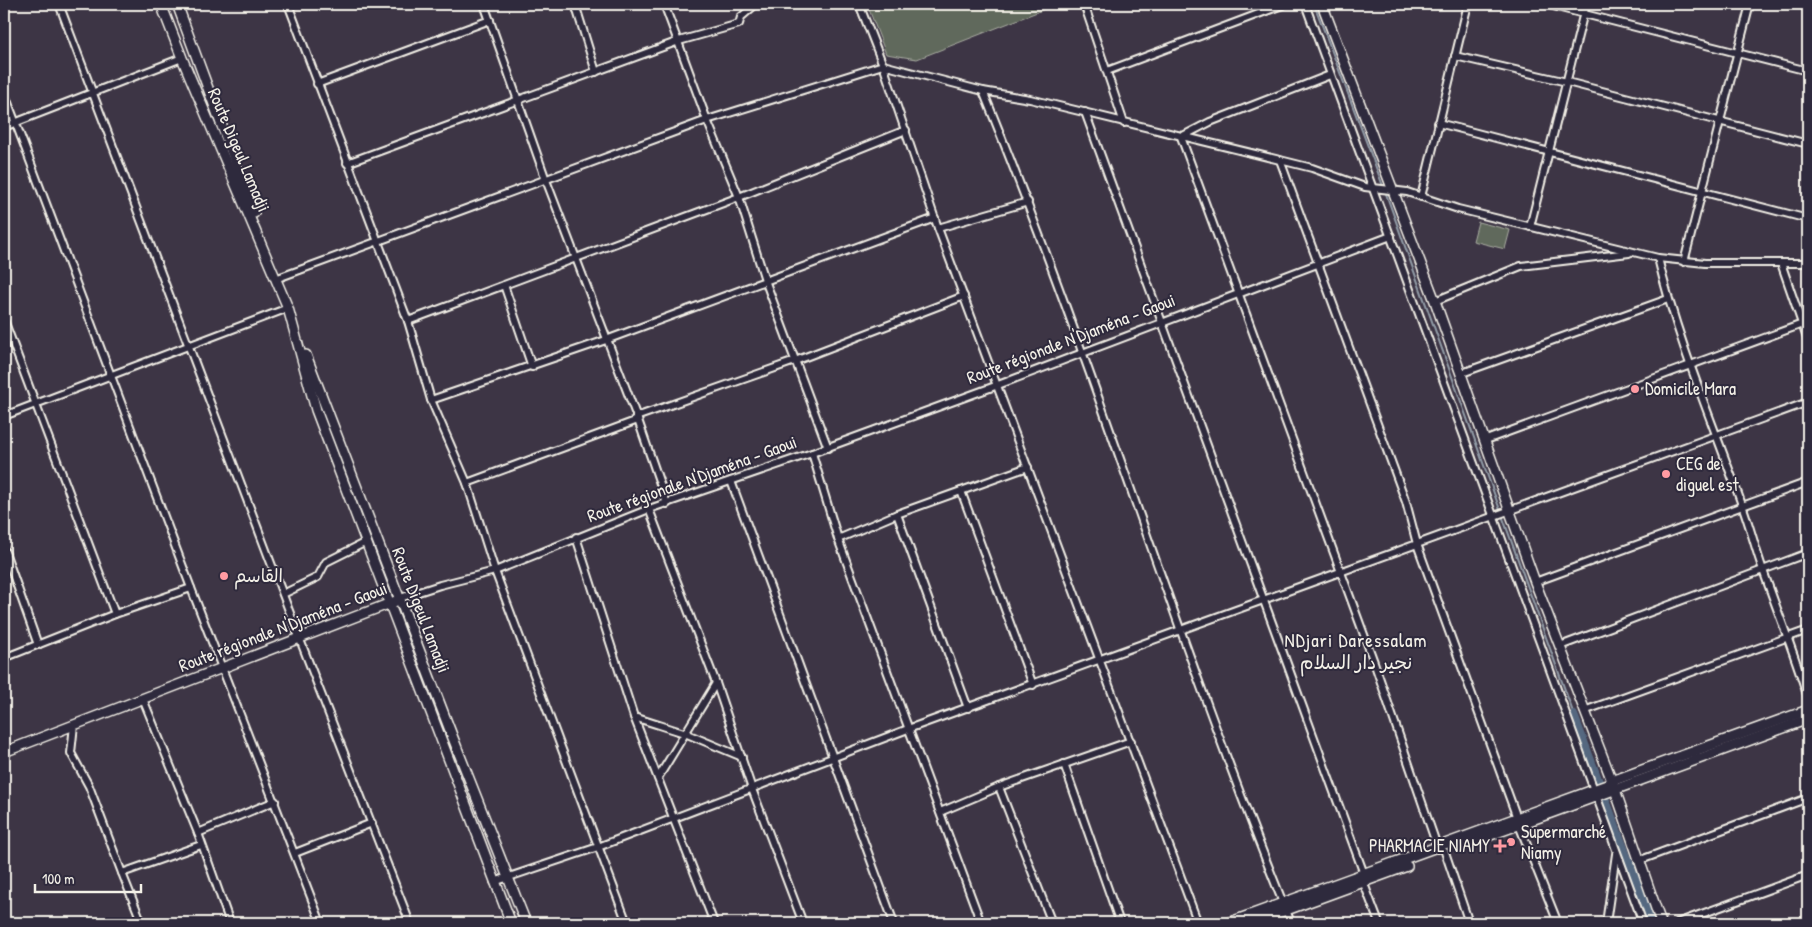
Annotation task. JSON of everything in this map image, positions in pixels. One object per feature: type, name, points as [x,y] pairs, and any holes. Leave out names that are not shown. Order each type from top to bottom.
[{"type":"street","points":[[59,4],[298,637],[410,923]]},
{"type":"street","name":"Route Digeul Lamadji","points":[[161,4],[288,308],[526,923]]},
{"type":"street","name":"Route Digeul Lamadji","points":[[177,4],[278,278],[316,410],[511,923]]},
{"type":"street","points":[[290,4],[317,84],[408,320],[431,400],[467,483],[495,571],[627,923]]},
{"type":"street","points":[[484,4],[517,101],[637,419],[667,504]]},
{"type":"street","points":[[575,4],[596,72]]},
{"type":"street","points":[[664,4],[707,120],[739,197],[765,280],[828,448]]},
{"type":"street","points":[[347,163],[679,41],[739,24],[741,18],[756,4]]},
{"type":"street","points":[[859,4],[906,130],[938,228],[1198,923]]},
{"type":"street","points":[[1084,4],[1124,123]]},
{"type":"street","points":[[1107,71],[1285,4]]},
{"type":"street","points":[[1306,4],[1330,75],[1375,189],[1597,792],[1616,853],[1642,923]]},
{"type":"street","points":[[1322,4],[1462,373],[1534,582],[1560,646],[1661,923]]},
{"type":"street","points":[[1421,197],[1468,4]]},
{"type":"street","points":[[1545,4],[1808,71]]},
{"type":"street","points":[[1530,227],[1586,4]]},
{"type":"street","points":[[1684,262],[1750,4]]},
{"type":"street","points":[[317,84],[490,20]]},
{"type":"street","points":[[1455,56],[1567,82],[1808,144]]},
{"type":"street","points":[[4,127],[182,58]]},
{"type":"street","points":[[278,278],[707,120],[883,65],[983,91],[1030,98],[1124,123],[1280,160],[1375,189],[1391,190],[1421,197],[1445,206],[1658,258],[1684,262],[1808,263]]},
{"type":"street","points":[[1181,137],[1210,122],[1330,75]]},
{"type":"street","points":[[983,91],[1028,202],[1181,630],[1291,923]]},
{"type":"street","points":[[4,92],[191,588],[321,923]]},
{"type":"street","points":[[1085,112],[1379,923]]},
{"type":"street","points":[[1438,123],[1808,219]]},
{"type":"street","points":[[408,320],[739,197],[906,130]]},
{"type":"street","points":[[1181,137],[1469,923]]},
{"type":"street","points":[[1280,160],[1316,263],[1406,502],[1416,544],[1518,821],[1558,923]]},
{"type":"street","points":[[938,228],[1028,202]]},
{"type":"street","points":[[431,400],[532,367],[935,218]]},
{"type":"street","name":"Route régionale N'Djaména - Gaoui","points":[[4,752],[223,668],[298,637],[391,604],[400,598],[440,585],[495,571],[648,509],[812,454],[998,385],[1238,292],[1391,236]]},
{"type":"street","points":[[1435,301],[1521,266],[1635,252]]},
{"type":"street","points":[[1658,258],[1668,300],[1715,436],[1742,505],[1763,570],[1789,638],[1808,698]]},
{"type":"street","points":[[1781,263],[1805,323],[1808,341]]},
{"type":"street","points":[[504,285],[532,367]]},
{"type":"street","points":[[467,483],[964,296]]},
{"type":"street","points":[[1462,373],[1668,300]]},
{"type":"street","points":[[4,416],[288,308]]},
{"type":"street","points":[[4,320],[115,614]]},
{"type":"street","points":[[1486,440],[1805,323]]},
{"type":"street","points":[[494,882],[598,847],[908,729],[1808,402]]},
{"type":"street","points":[[812,454],[838,539],[981,923]]},
{"type":"street","points":[[838,539],[897,514],[1028,467]]},
{"type":"street","points":[[731,481],[831,758],[894,923]]},
{"type":"street","points":[[1534,582],[1808,482]]},
{"type":"street","points":[[961,491],[1033,685]]},
{"type":"street","points":[[648,509],[716,683],[752,789],[803,923]]},
{"type":"street","points":[[897,514],[968,708]]},
{"type":"street","points":[[576,537],[634,717],[714,923]]},
{"type":"street","points":[[283,594],[318,577],[326,562],[366,542]]},
{"type":"street","points":[[4,549],[38,645]]},
{"type":"street","points":[[1560,646],[1808,554]]},
{"type":"street","points":[[4,658],[115,614],[191,588]]},
{"type":"street","points":[[1584,711],[1808,630]]},
{"type":"street","points":[[658,778],[687,734],[716,683]]},
{"type":"street","points":[[143,699],[198,832],[230,923]]},
{"type":"street","points":[[1611,787],[1808,710]]},
{"type":"street","points":[[634,717],[687,734],[742,757]]},
{"type":"street","points":[[1228,923],[1285,906],[1597,792],[1808,719]]},
{"type":"street","points":[[74,725],[72,753],[89,786],[142,923]]},
{"type":"street","points":[[940,812],[1000,787],[1131,741]]},
{"type":"street","points":[[1064,764],[1120,923]]},
{"type":"street","points":[[1000,787],[1052,923]]},
{"type":"street","points":[[1638,861],[1808,798]]},
{"type":"street","points":[[198,832],[275,801]]},
{"type":"street","points":[[295,853],[372,823]]},
{"type":"street","points":[[122,873],[201,845]]},
{"type":"street","points":[[1606,923],[1616,853]]},
{"type":"street","points":[[1677,923],[1808,875]]},
{"type":"street","points":[[1251,923],[1285,906]]},
{"type":"green space","points":[[867,4],[1055,5],[917,59],[886,54]]},
{"type":"green space","points":[[1478,222],[1510,230],[1505,249],[1473,241]]},
{"type":"waterway","points":[[1314,4],[1383,186]]},
{"type":"waterway","points":[[1385,191],[1574,715]]},
{"type":"waterway","points":[[1574,715],[1652,923]]},
{"type":"place","name":"Domicile Mara","points":[[1635,389]]},
{"type":"place","name":"CEG de diguel est","points":[[1666,474]]},
{"type":"place","name":"القاسم","points":[[224,576]]},
{"type":"place","name":"Supermarché Niamy","points":[[1511,842]]},
{"type":"place","name":"PHARMACIE NIAMY","points":[[1500,846]]},
{"type":"district","name":"NDjari Daressalam نجير دار السلام","points":[[1356,651]]}]
